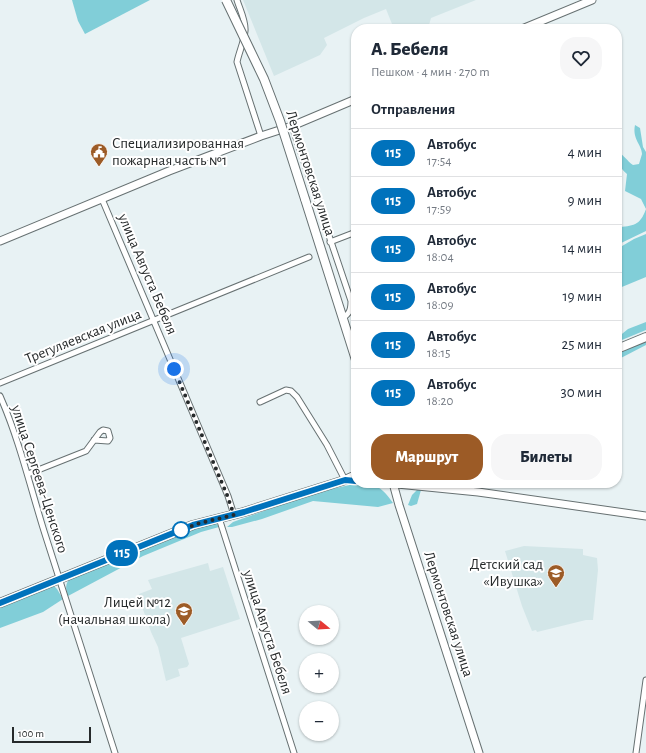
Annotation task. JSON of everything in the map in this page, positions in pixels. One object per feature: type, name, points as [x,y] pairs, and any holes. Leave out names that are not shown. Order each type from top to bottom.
[{"type":"main road","name":"Лермонтовская улица","points":[[226,0],[264,79],[280,121],[351,345]]},
{"type":"main road","points":[[534,24],[592,0]]},
{"type":"main road","points":[[0,241],[149,179],[261,136],[292,126],[351,101]]},
{"type":"main road","points":[[622,347],[646,337]]},
{"type":"main road","points":[[0,603],[193,525],[234,515],[351,477]]},
{"type":"main road","points":[[345,480],[351,481]]},
{"type":"main road","name":"Лермонтовская улица","points":[[393,488],[479,753]]},
{"type":"main road","points":[[439,488],[478,492],[646,516]]},
{"type":"street","points":[[237,0],[246,30],[237,62],[261,136]]},
{"type":"street","points":[[292,126],[351,301],[351,309],[348,314],[342,318]]},
{"type":"street","name":"улица Августа Бебеля","points":[[102,199],[154,320],[234,515]]},
{"type":"street","points":[[330,242],[351,234]]},
{"type":"street","name":"Трегуляевская улица","points":[[0,384],[309,257]]},
{"type":"street","points":[[260,402],[286,390],[291,391],[297,397],[327,445],[345,480]]},
{"type":"street","name":"улица Сергеева-Ценского","points":[[0,396],[7,411],[28,474],[116,753]]},
{"type":"street","points":[[28,474],[86,451],[94,440]]},
{"type":"street","name":"улица Августа Бебеля","points":[[219,518],[294,753]]},
{"type":"street","points":[[636,753],[646,680]]},
{"type":"shaded area","points":[[72,0],[150,0],[85,34],[78,21]]},
{"type":"shaded area","points":[[243,0],[476,0],[431,18],[429,24],[392,24],[386,9],[351,24],[324,38],[327,45],[320,55],[274,76]]},
{"type":"shaded area","points":[[635,125],[640,128],[643,147],[646,152],[646,209],[641,199],[625,191],[627,174],[622,169],[622,154],[633,165],[639,164],[642,154],[634,130]]},
{"type":"shaded area","points":[[646,209],[646,231],[622,243],[622,226],[635,224],[644,215]]},
{"type":"shaded area","points":[[646,234],[646,277],[622,287],[622,246]]},
{"type":"shaded area","points":[[646,322],[646,330],[622,340],[622,334],[628,329]]},
{"type":"shaded area","points":[[646,339],[646,345],[622,357],[622,350]]},
{"type":"shaded area","points":[[351,485],[351,488],[379,488],[393,503],[378,507],[313,501],[262,519],[227,527],[233,522],[314,493]]},
{"type":"shaded area","points":[[417,490],[421,490],[417,504],[411,506],[408,505],[412,495]]},
{"type":"shaded area","points":[[216,523],[219,527],[201,532],[143,556],[68,596],[67,595],[66,588],[70,579],[200,526]]},
{"type":"shaded area","name":"Детский сад «Ивушка»","points":[[524,546],[583,549],[583,555],[597,558],[598,570],[593,620],[586,620],[537,632],[536,630],[532,631],[522,606],[505,551]]},
{"type":"shaded area","name":"Лицей №12 (начальная школа)","points":[[208,563],[210,571],[223,567],[240,619],[181,638],[189,664],[187,667],[178,669],[180,676],[166,681],[158,647],[151,632],[139,598],[139,594],[152,589],[148,580]]},
{"type":"shaded area","points":[[54,586],[63,599],[43,612],[0,628],[0,608]]},
{"type":"bus line","name":"115","points":[[0,603],[193,525],[244,512],[345,480],[351,481]]},
{"type":"place","name":"Специализированная пожарная часть №1","points":[[99,167]]},
{"type":"place","name":"Детский сад «Ивушка»","points":[[556,588]]},
{"type":"place","name":"Лицей №12 (начальная школа)","points":[[184,626]]},
{"type":"route","points":[[174,369],[234,515],[200,523],[181,530]]}]
